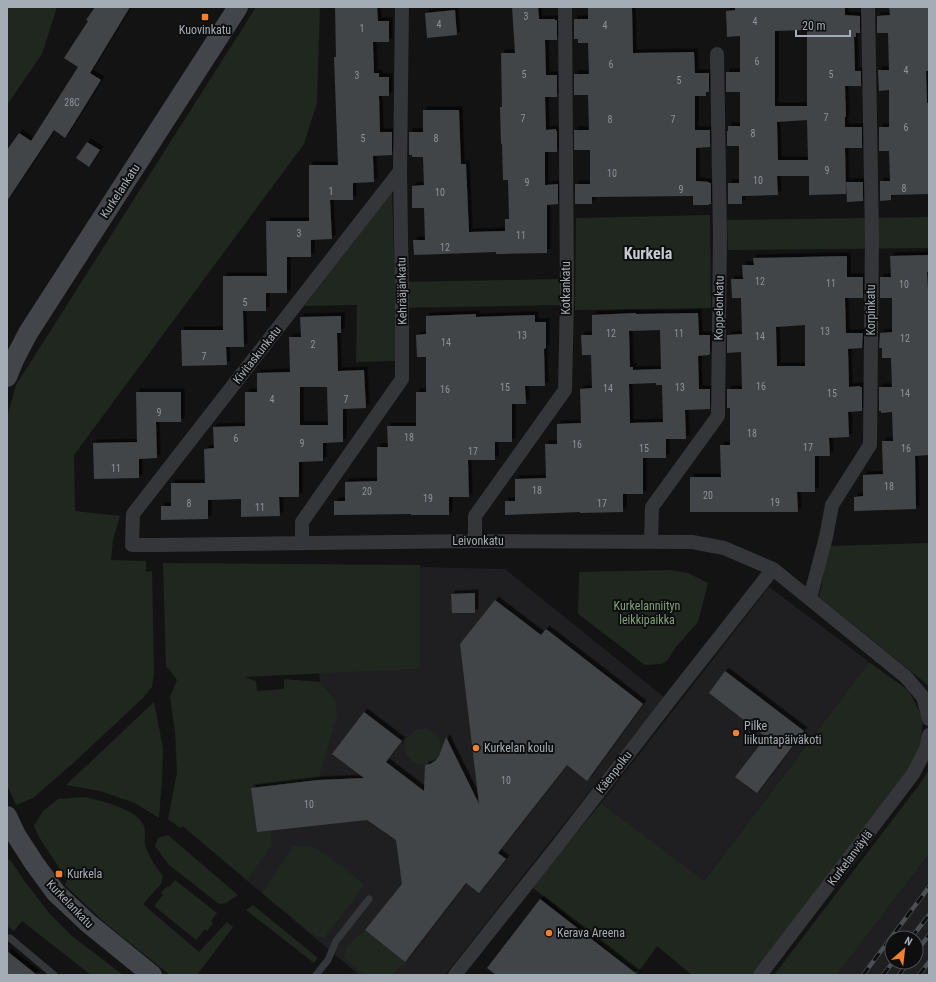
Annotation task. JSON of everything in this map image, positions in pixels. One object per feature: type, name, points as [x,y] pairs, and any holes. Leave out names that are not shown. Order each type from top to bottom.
[{"type":"street","name":"Kurkelankatu","points":[[7,377],[28,333],[238,7]]},
{"type":"street","name":"Kehrääjänkatu","points":[[302,543],[302,522],[402,379],[400,172],[402,7]]},
{"type":"street","name":"Kotkankatu","points":[[475,541],[475,516],[565,390],[567,296],[565,7]]},
{"type":"street","name":"Korpinkatu","points":[[810,598],[826,536],[832,505],[870,445],[872,235],[868,7]]},
{"type":"street","name":"Koppelonkatu","points":[[651,541],[652,507],[718,416],[720,237],[717,54]]},
{"type":"street","name":"Kivitaskunkatu","points":[[132,545],[133,514],[400,172]]},
{"type":"street","name":"Leivonkatu","points":[[132,545],[157,546],[475,541],[692,542],[724,548],[774,569],[810,598]]},
{"type":"street","name":"Käenpolku","points":[[455,975],[554,851],[681,685],[774,569]]},
{"type":"street","points":[[810,598],[906,677],[923,697],[929,719]]},
{"type":"street","name":"Kurkelanväylä","points":[[760,975],[913,774],[926,749],[929,735]]},
{"type":"street","name":"Kurkelankatu","points":[[7,816],[16,835],[34,864],[56,893],[88,923],[152,975]]},
{"type":"lane","points":[[316,975],[328,960],[336,941],[368,899]]},
{"type":"lane","points":[[10,938],[54,975]]},
{"type":"shaded area","name":"Kurkelan koulu","points":[[420,567],[505,569],[664,697],[445,975],[359,975],[182,826],[336,700],[320,682],[319,673],[420,669]]},
{"type":"shaded area","name":"Pilke liikuntapäiväkoti","points":[[769,587],[869,662],[703,882],[601,803]]},
{"type":"shaded area","points":[[929,854],[929,975],[837,975]]},
{"type":"green space","points":[[7,7],[57,7],[42,54],[7,105]]},
{"type":"green space","points":[[256,7],[320,7],[317,103],[304,144],[74,455],[75,511],[120,516],[113,540],[111,560],[146,561],[146,572],[152,571],[154,674],[152,687],[143,698],[70,766],[33,798],[16,805],[7,785],[7,417],[16,385]]},
{"type":"green space","points":[[392,192],[395,282],[562,279],[561,305],[396,308],[396,361],[356,362],[357,305],[304,306]]},
{"type":"green space","points":[[710,215],[711,308],[575,310],[576,218]]},
{"type":"green space","points":[[929,217],[929,248],[728,250],[727,220]]},
{"type":"green space","points":[[929,543],[929,686],[819,597],[829,546]]},
{"type":"green space","points":[[163,563],[421,565],[420,669],[245,677],[256,681],[257,691],[284,689],[284,679],[320,682],[336,700],[337,716],[318,780],[251,788],[257,832],[271,830],[272,845],[247,880],[183,826],[180,828],[168,819],[177,773],[175,732],[170,697],[177,680],[166,667]]},
{"type":"green space","name":"Kurkelanniityn leikkipaikka","points":[[670,570],[688,573],[708,583],[698,622],[675,648],[667,661],[661,664],[645,665],[578,614],[579,572]]},
{"type":"green space","points":[[869,662],[909,691],[923,719],[920,748],[908,772],[752,975],[692,975],[657,946],[637,974],[532,887],[601,803],[704,881]]},
{"type":"green space","points":[[154,702],[163,748],[159,818],[135,803],[100,791],[66,785]]},
{"type":"green space","points":[[420,729],[426,729],[436,734],[441,747],[436,760],[426,765],[420,765],[410,760],[405,750],[405,744],[410,734]]},
{"type":"green space","points":[[929,770],[929,854],[837,975],[774,975],[919,785]]},
{"type":"green space","points":[[85,797],[109,803],[127,810],[140,820],[144,826],[146,848],[152,861],[163,876],[161,884],[143,904],[199,952],[227,922],[233,927],[197,975],[170,975],[105,923],[65,885],[67,880],[39,837],[34,826],[43,811],[58,799]]},
{"type":"green space","points":[[168,835],[238,895],[226,903],[219,904],[169,865],[155,846],[158,838]]},
{"type":"green space","points":[[293,846],[312,846],[342,866],[364,884],[356,897],[325,937],[315,936],[262,893]]},
{"type":"green space","points":[[7,859],[11,861],[50,914],[72,936],[123,975],[91,975],[22,921],[14,931],[7,926]]},
{"type":"green space","points":[[175,880],[217,913],[211,921],[213,924],[207,931],[205,929],[196,940],[154,906],[163,895],[161,893]]},
{"type":"green space","points":[[253,905],[318,958],[314,963],[246,910]]},
{"type":"green space","points":[[365,931],[405,962],[392,975],[365,975],[344,958],[349,945],[354,939]]},
{"type":"building","points":[[95,7],[130,7],[90,73],[101,80],[65,138],[54,130],[7,201],[7,150],[19,133],[31,141],[78,67],[64,58],[88,21],[86,20]]},
{"type":"building","points":[[335,7],[377,7],[378,21],[389,21],[389,42],[373,42],[374,73],[379,73],[379,77],[389,77],[389,96],[379,96],[380,132],[392,132],[392,155],[373,156],[374,182],[353,183],[353,200],[330,200],[332,239],[311,240],[311,257],[287,257],[287,293],[266,293],[266,311],[243,311],[244,347],[226,347],[227,365],[182,366],[181,330],[223,330],[223,276],[267,276],[266,221],[309,221],[309,165],[338,165],[334,57],[336,57]]},
{"type":"building","points":[[512,7],[538,7],[539,19],[557,20],[557,40],[545,40],[546,75],[557,75],[557,97],[545,97],[546,130],[556,129],[557,131],[557,152],[545,152],[545,185],[558,184],[558,204],[547,205],[547,253],[496,254],[496,252],[414,255],[413,240],[425,240],[424,208],[412,208],[412,186],[424,185],[423,157],[412,157],[412,155],[409,155],[409,132],[423,132],[423,110],[459,110],[461,164],[466,164],[469,232],[505,231],[505,219],[509,219],[508,180],[503,180],[501,144],[501,53],[515,53]]},
{"type":"building","points":[[588,7],[632,7],[633,53],[694,52],[695,73],[709,73],[709,92],[706,92],[706,96],[695,96],[695,130],[710,130],[710,147],[696,148],[696,181],[711,183],[711,204],[693,205],[693,196],[592,197],[592,204],[575,204],[575,184],[590,184],[590,150],[574,150],[574,130],[589,130],[588,95],[574,95],[574,74],[589,74],[588,43],[578,43],[578,39],[574,39],[574,19],[588,19]]},
{"type":"building","points":[[735,7],[845,7],[845,15],[860,16],[860,33],[856,33],[856,37],[854,37],[855,71],[861,71],[861,86],[845,86],[845,127],[862,127],[862,148],[845,148],[846,194],[809,195],[809,176],[777,176],[778,195],[742,196],[742,204],[728,204],[728,183],[739,183],[739,146],[727,146],[728,126],[740,126],[740,92],[726,92],[726,72],[740,72],[740,36],[727,37],[726,11],[735,10]],"holes":[[[807,30],[807,106],[775,106],[775,31]],[[807,120],[808,160],[778,160],[777,122]]]},
{"type":"building","points":[[889,7],[929,7],[929,71],[926,71],[927,103],[929,103],[929,194],[891,195],[891,200],[880,201],[880,181],[890,181],[889,151],[879,151],[879,127],[889,127],[889,90],[879,91],[878,70],[889,70],[888,33],[877,33],[877,16],[890,15]]},
{"type":"building","points":[[455,10],[457,35],[427,38],[425,13]]},
{"type":"building","points":[[87,142],[100,150],[89,167],[76,158]]},
{"type":"building","points":[[846,182],[863,182],[863,201],[847,202]]},
{"type":"building","points":[[929,255],[929,272],[927,272],[929,310],[929,455],[915,456],[916,509],[854,511],[854,497],[863,496],[863,475],[883,474],[882,441],[893,441],[892,412],[881,413],[881,411],[879,411],[879,387],[892,387],[891,358],[882,358],[882,348],[879,348],[880,333],[892,332],[892,298],[880,298],[880,277],[891,277],[890,256]]},
{"type":"building","points":[[847,256],[847,277],[863,277],[863,298],[845,298],[846,333],[863,333],[862,348],[848,349],[849,387],[862,387],[862,411],[848,412],[849,437],[829,438],[830,456],[815,456],[815,492],[797,492],[798,512],[690,512],[690,477],[721,477],[720,445],[730,445],[730,408],[727,408],[727,389],[742,389],[741,352],[727,353],[727,335],[742,334],[741,298],[732,298],[731,279],[743,279],[742,265],[754,265],[753,258]],"holes":[[[805,325],[805,366],[777,366],[776,327]]]},
{"type":"building","points":[[698,313],[699,335],[710,335],[710,354],[698,356],[699,389],[710,389],[710,409],[685,410],[686,439],[666,439],[666,458],[643,458],[643,494],[623,494],[623,512],[505,515],[505,501],[515,501],[515,479],[546,478],[545,444],[557,444],[557,424],[581,423],[580,389],[592,388],[591,355],[582,355],[581,335],[592,335],[592,315]],"holes":[[[660,330],[661,369],[633,370],[633,367],[630,367],[629,331]],[[656,383],[656,385],[662,385],[663,422],[630,423],[629,384]]]},
{"type":"building","points":[[476,314],[476,317],[535,315],[535,322],[546,322],[546,348],[544,349],[545,386],[525,386],[526,404],[512,404],[512,442],[495,442],[495,460],[468,460],[469,497],[449,497],[449,515],[334,515],[334,501],[345,501],[345,482],[377,481],[377,447],[388,447],[387,426],[416,426],[416,392],[426,392],[426,357],[417,357],[416,335],[426,334],[426,316]]},
{"type":"building","points":[[341,316],[341,333],[337,333],[338,371],[364,370],[366,408],[343,409],[343,442],[323,443],[323,461],[299,462],[299,497],[279,497],[280,516],[241,517],[241,499],[208,500],[208,519],[161,520],[161,506],[171,506],[171,483],[205,483],[204,449],[214,448],[213,427],[245,426],[245,392],[257,392],[257,373],[290,372],[289,337],[301,337],[300,317]],"holes":[[[300,387],[327,387],[328,425],[300,425]]]},
{"type":"building","points":[[136,392],[181,392],[181,422],[156,422],[157,458],[139,459],[139,478],[94,479],[93,443],[137,442]]},
{"type":"building","points":[[475,593],[475,613],[452,613],[451,594]]},
{"type":"building","points":[[495,600],[541,635],[546,629],[643,704],[587,781],[567,765],[498,853],[506,859],[479,893],[466,883],[405,962],[365,930],[402,884],[396,840],[367,820],[257,832],[251,788],[318,780],[364,778],[332,754],[364,712],[402,741],[386,762],[424,791],[425,765],[435,761],[439,756],[446,737],[479,804],[460,644]]},
{"type":"building","points":[[725,671],[804,731],[757,793],[735,777],[766,737],[709,693]]},
{"type":"building","name":"Kerava Areena","points":[[540,899],[638,975],[496,975],[487,968]]},
{"type":"building","points":[[7,951],[37,975],[7,975]]},
{"type":"railway","points":[[863,975],[929,887]]},
{"type":"railway","points":[[917,930],[929,915]]},
{"type":"railway","points":[[924,942],[929,935]]},
{"type":"railway","points":[[919,975],[929,962]]},
{"type":"railway","points":[[883,975],[887,970]]},
{"type":"railway","points":[[899,975],[902,970]]},
{"type":"place","name":"Kuovinkatu","points":[[205,17]]},
{"type":"place","name":"Pilke liikuntapäiväkoti","points":[[736,733]]},
{"type":"place","name":"Kurkelan koulu","points":[[476,748]]},
{"type":"place","name":"Kurkela","points":[[59,874]]},
{"type":"place","name":"Kerava Areena","points":[[549,933]]},
{"type":"district","name":"Kurkela","points":[[648,253]]}]
